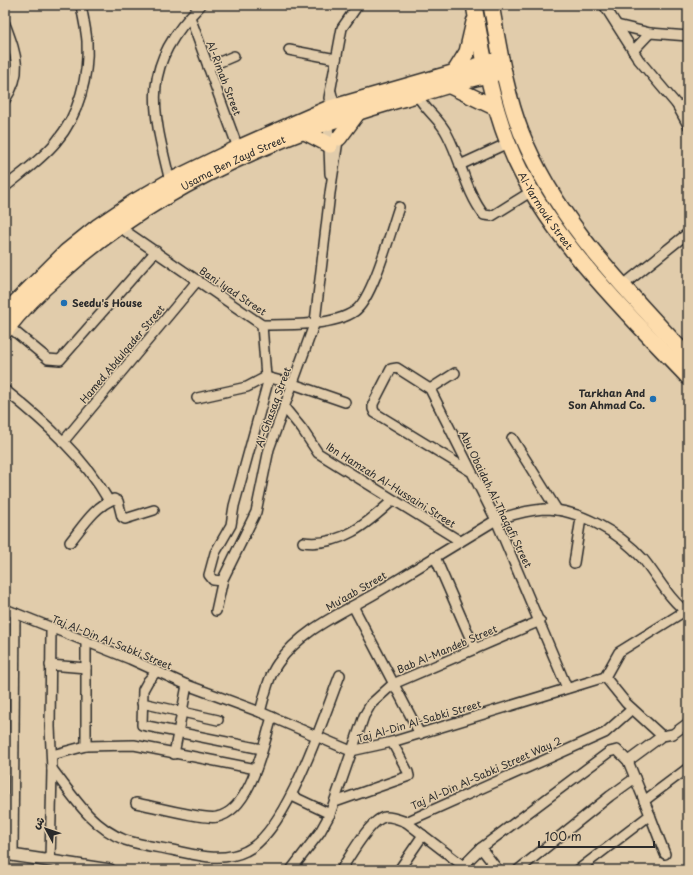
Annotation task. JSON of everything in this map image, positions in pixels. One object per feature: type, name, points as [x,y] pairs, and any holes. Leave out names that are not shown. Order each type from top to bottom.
[{"type":"highway","name":"Al-Yarmouk Street","points":[[491,5],[502,66],[521,132],[545,183],[560,208],[578,233],[622,286],[631,305],[688,376]]},
{"type":"highway","name":"Al-Yarmouk Street","points":[[475,10],[496,108],[508,144],[532,191],[558,230],[631,305],[688,357]]},
{"type":"highway","points":[[475,10],[467,52],[452,79],[468,93],[496,108]]},
{"type":"highway","name":"Usama Ben Zayd Street","points":[[6,319],[66,252],[97,227],[134,202],[170,181],[238,148],[332,109],[502,66]]},
{"type":"highway","name":"Usama Ben Zayd Street","points":[[6,319],[75,260],[118,226],[132,216],[200,178],[302,131],[332,109],[359,111],[417,95],[452,79]]},
{"type":"highway","points":[[302,131],[335,142],[359,111]]},
{"type":"street","points":[[5,186],[56,144],[74,114],[82,88],[87,61],[87,40],[81,5]]},
{"type":"street","points":[[170,181],[156,120],[155,92],[159,68],[175,34],[201,5]]},
{"type":"street","name":"Al-Ghasaq Street","points":[[216,611],[222,581],[256,512],[269,449],[315,322],[335,142],[332,109],[336,59],[342,28],[358,5]]},
{"type":"street","points":[[604,5],[648,73],[677,105],[688,126]]},
{"type":"street","name":"Al-Rimah Street","points":[[190,16],[238,148]]},
{"type":"street","points":[[5,24],[18,63],[17,77],[5,100]]},
{"type":"street","points":[[617,25],[650,33],[688,36]]},
{"type":"street","points":[[633,51],[650,33]]},
{"type":"street","points":[[289,50],[336,59]]},
{"type":"street","points":[[208,67],[234,56]]},
{"type":"street","points":[[417,95],[425,107],[444,127],[480,209],[485,216],[492,216],[532,191]]},
{"type":"street","points":[[677,105],[688,106]]},
{"type":"street","points":[[460,165],[508,144]]},
{"type":"street","name":"Bani Iyad Street","points":[[118,226],[262,325],[315,322],[341,318],[356,310],[362,304],[374,278],[399,207]]},
{"type":"street","points":[[622,286],[688,233]]},
{"type":"street","points":[[6,319],[48,359],[60,360],[156,251]]},
{"type":"street","name":"Hamed Abdulqader Street","points":[[63,442],[198,280]]},
{"type":"street","points":[[222,581],[211,578],[209,571],[215,553],[231,524],[234,506],[268,377],[262,325]]},
{"type":"street","points":[[455,373],[430,389],[397,368],[391,369],[373,404],[373,409],[375,413],[470,471]]},
{"type":"street","points":[[197,398],[247,386],[268,377],[345,402]]},
{"type":"street","name":"Abu Obaidah Al-Thaqafi Street","points":[[430,389],[496,520],[540,621],[567,688]]},
{"type":"street","points":[[5,390],[63,442],[85,465],[108,501]]},
{"type":"street","name":"Ibn Hamzah Al-Hussaini Street","points":[[284,407],[302,429],[318,454],[460,541]]},
{"type":"street","points":[[512,438],[557,510]]},
{"type":"street","points":[[70,542],[95,511],[108,501],[114,499],[118,501],[122,517],[125,519],[154,510]]},
{"type":"street","points":[[303,542],[320,543],[342,538],[358,529],[393,500]]},
{"type":"street","name":"Mu'aab Street","points":[[260,712],[271,677],[284,655],[321,623],[353,606],[496,520],[527,511],[557,510],[582,518],[609,532],[643,559],[663,587],[686,612]]},
{"type":"street","points":[[574,563],[582,518]]},
{"type":"street","points":[[435,557],[475,649]]},
{"type":"street","points":[[353,606],[420,734]]},
{"type":"street","name":"Taj Al-Din Al-Sabki Street","points":[[5,609],[187,685],[260,712],[352,751],[420,734],[606,677]]},
{"type":"street","points":[[662,736],[632,709],[606,677],[619,652],[686,612]]},
{"type":"street","points":[[8,857],[15,613]]},
{"type":"street","name":"Bab Al-Mandeb Street","points":[[291,870],[320,832],[336,802],[367,710],[393,684],[540,621]]},
{"type":"street","points":[[50,628],[50,727],[52,755],[50,861]]},
{"type":"street","points":[[86,642],[86,746]]},
{"type":"street","points":[[50,665],[86,668]]},
{"type":"street","points":[[156,672],[145,685],[142,703],[142,724],[262,749]]},
{"type":"street","points":[[52,769],[84,811],[97,824],[110,833],[125,840],[208,857],[231,856],[245,852],[255,846],[274,824],[292,796],[340,675]]},
{"type":"street","points":[[174,754],[187,685]]},
{"type":"street","points":[[142,703],[218,720]]},
{"type":"street","name":"Taj Al-Din Al-Sabki Street Way 2","points":[[341,870],[365,834],[376,822],[387,817],[406,822],[605,733],[632,709]]},
{"type":"street","points":[[136,804],[216,817],[229,812],[235,807],[247,788],[256,769],[272,717]]},
{"type":"street","points":[[628,761],[662,736],[673,734],[688,723]]},
{"type":"street","points":[[336,802],[409,776],[392,742]]},
{"type":"street","points":[[52,755],[86,746],[134,746],[256,769]]},
{"type":"street","points":[[406,822],[461,868],[481,848],[609,752],[617,750],[628,761],[665,854]]},
{"type":"street","points":[[644,801],[688,768]]},
{"type":"street","points":[[518,870],[610,796],[635,778]]},
{"type":"street","points":[[292,796],[330,814]]},
{"type":"street","points":[[578,870],[650,815]]},
{"type":"street","points":[[399,870],[423,835]]},
{"type":"street","points":[[481,848],[498,870]]},
{"type":"street","points":[[8,857],[50,861],[110,870]]},
{"type":"street","points":[[8,857],[68,870]]},
{"type":"place","name":"Seedu's House","points":[[64,303]]},
{"type":"place","name":"Tarkhan And Son Ahmad Co.","points":[[653,399]]}]
